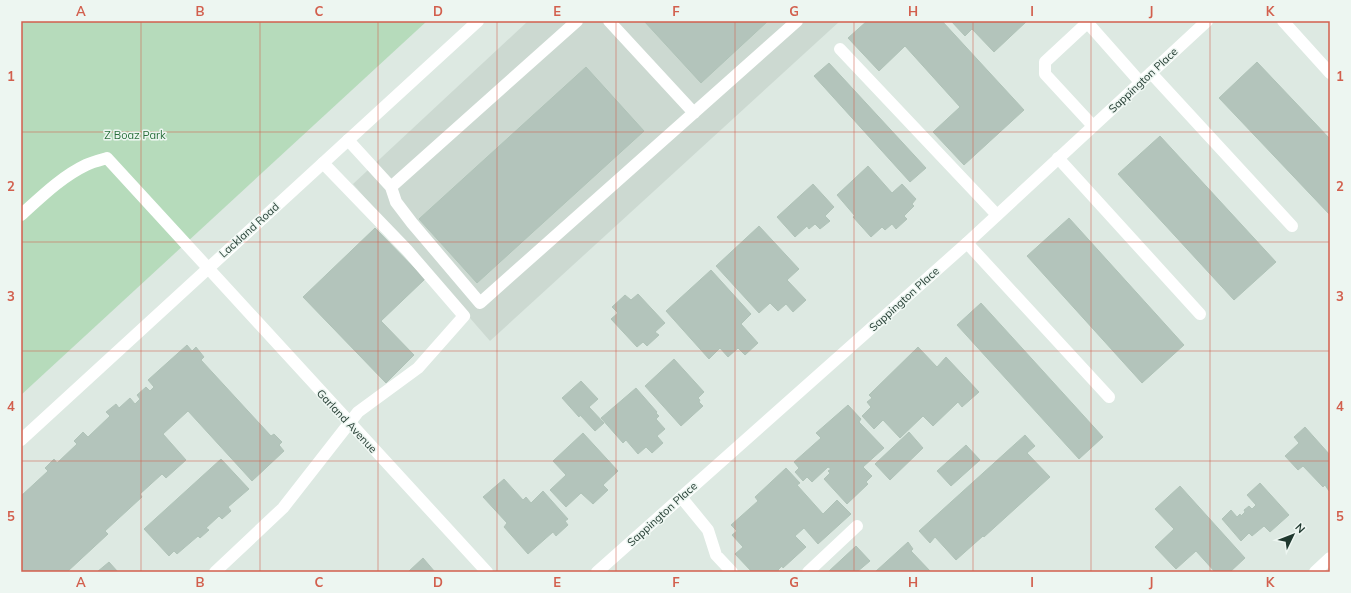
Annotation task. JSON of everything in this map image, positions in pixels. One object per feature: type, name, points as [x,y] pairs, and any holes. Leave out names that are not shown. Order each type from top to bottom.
[{"type":"street","name":"Lackland Road","points":[[21,440],[478,21]]},
{"type":"street","points":[[391,186],[577,21]]},
{"type":"street","points":[[609,21],[694,113]]},
{"type":"street","points":[[348,140],[391,186],[396,202],[412,223],[480,302],[797,21]]},
{"type":"street","name":"Sappington Place","points":[[597,572],[967,243],[1207,21]]},
{"type":"street","points":[[1283,21],[1330,73]]},
{"type":"street","points":[[1093,126],[1045,74],[1045,62],[1086,22],[1140,82]]},
{"type":"street","points":[[840,49],[997,215]]},
{"type":"street","points":[[1151,73],[1292,226]]},
{"type":"street","name":"Garland Avenue","points":[[21,215],[39,198],[75,171],[92,162],[107,158],[487,572]]},
{"type":"street","points":[[1058,158],[1200,314]]},
{"type":"street","points":[[215,572],[283,508],[358,412],[418,368],[464,316],[407,250],[323,163]]},
{"type":"street","points":[[967,243],[1109,397]]},
{"type":"street","points":[[681,498],[708,530],[716,555],[732,572]]},
{"type":"street","points":[[808,572],[857,526]]},
{"type":"street","points":[[1315,572],[1330,558]]},
{"type":"shaded area","points":[[528,21],[840,21],[490,341],[353,184]]},
{"type":"green space","name":"Z Boaz Park","points":[[21,21],[427,21],[21,395]]},
{"type":"building","points":[[644,21],[768,21],[701,83]]},
{"type":"building","points":[[867,21],[942,21],[1024,110],[964,165],[933,132],[960,107],[905,46],[879,71],[848,38]]},
{"type":"building","points":[[951,21],[1027,21],[994,52],[972,29],[965,36]]},
{"type":"building","points":[[1257,62],[1330,139],[1330,215],[1219,98]]},
{"type":"building","points":[[829,63],[926,168],[910,182],[814,76]]},
{"type":"building","points":[[586,67],[644,131],[477,283],[419,219]]},
{"type":"building","points":[[1160,136],[1276,262],[1234,300],[1118,174]]},
{"type":"building","points":[[868,166],[892,193],[902,184],[916,199],[912,204],[914,206],[904,216],[907,219],[896,229],[892,224],[885,230],[882,227],[871,237],[853,217],[855,216],[837,195]]},
{"type":"building","points":[[813,184],[834,207],[825,216],[830,221],[820,229],[815,224],[809,229],[807,226],[795,237],[777,217]]},
{"type":"building","points":[[1069,218],[1184,345],[1142,383],[1027,256]]},
{"type":"building","points":[[759,226],[799,269],[787,280],[806,300],[793,312],[786,304],[778,311],[770,303],[759,313],[716,266]]},
{"type":"building","points":[[375,228],[425,279],[381,321],[414,355],[386,383],[303,297]]},
{"type":"building","points":[[711,270],[751,314],[741,324],[758,343],[745,355],[738,348],[728,357],[720,348],[709,359],[666,311]]},
{"type":"building","points":[[638,294],[665,323],[655,332],[659,335],[647,346],[643,342],[637,347],[611,319],[618,313],[612,307],[625,295],[631,300]]},
{"type":"building","points":[[981,303],[1103,437],[1079,459],[957,325]]},
{"type":"building","points":[[187,345],[192,351],[196,347],[204,357],[201,360],[271,436],[274,434],[282,442],[279,445],[284,451],[252,481],[188,411],[163,434],[186,460],[166,478],[162,474],[140,494],[142,497],[105,531],[108,534],[67,572],[21,572],[21,496],[48,471],[45,468],[54,459],[57,463],[77,444],[74,441],[83,432],[88,437],[110,416],[106,412],[116,404],[119,408],[130,398],[135,404],[140,399],[137,395],[146,387],[150,391],[154,387],[148,380]]},
{"type":"building","points":[[918,347],[937,367],[946,357],[979,392],[962,407],[958,402],[933,426],[923,416],[900,438],[883,420],[874,429],[862,416],[871,407],[867,402],[872,398],[869,395]]},
{"type":"building","points":[[674,359],[704,392],[698,398],[700,400],[699,402],[703,406],[681,426],[645,386]]},
{"type":"building","points":[[581,381],[598,399],[589,407],[604,423],[595,431],[580,415],[579,417],[562,398]]},
{"type":"building","points":[[636,388],[657,412],[656,413],[659,416],[656,419],[665,429],[657,436],[663,443],[652,453],[646,447],[638,454],[626,440],[623,443],[601,418]]},
{"type":"building","points":[[848,405],[861,419],[859,422],[884,448],[863,467],[872,476],[866,482],[868,484],[847,504],[824,479],[830,473],[828,471],[831,469],[828,467],[812,482],[807,477],[803,481],[795,472],[799,468],[794,462],[821,438],[816,433]]},
{"type":"building","points":[[1305,427],[1330,455],[1329,491],[1325,485],[1323,487],[1303,466],[1298,470],[1285,456],[1299,443],[1294,437]]},
{"type":"building","points":[[909,432],[923,448],[890,480],[875,464]]},
{"type":"building","points":[[583,433],[618,471],[603,485],[608,490],[593,504],[581,493],[566,507],[550,490],[566,475],[553,461]]},
{"type":"building","points":[[1025,435],[1035,446],[1027,453],[1050,477],[984,537],[983,536],[956,560],[935,537],[930,543],[919,531]]},
{"type":"building","points":[[966,445],[980,460],[951,486],[937,471]]},
{"type":"building","points":[[221,459],[249,489],[228,507],[231,511],[222,519],[219,516],[206,528],[209,530],[200,538],[198,536],[177,554],[174,551],[169,556],[144,529]]},
{"type":"building","points":[[786,468],[800,483],[797,485],[823,514],[837,500],[851,514],[818,544],[804,528],[795,536],[806,547],[783,568],[782,566],[778,570],[779,572],[752,572],[735,554],[743,547],[732,535],[737,531],[731,525],[758,501],[755,497]]},
{"type":"building","points":[[504,479],[523,500],[526,497],[531,503],[543,491],[568,519],[565,521],[568,525],[556,536],[553,532],[528,554],[504,527],[507,523],[483,497]]},
{"type":"building","points":[[1260,483],[1289,515],[1270,532],[1264,526],[1252,536],[1249,533],[1241,541],[1222,519],[1231,510],[1237,517],[1240,514],[1241,516],[1245,512],[1244,510],[1249,506],[1252,509],[1256,505],[1247,495]]},
{"type":"building","points":[[1180,486],[1245,558],[1230,572],[1215,572],[1196,551],[1176,569],[1155,547],[1174,529],[1155,509]]},
{"type":"building","points":[[908,542],[913,549],[911,551],[931,572],[875,572]]},
{"type":"building","points":[[856,546],[870,561],[857,572],[828,572]]},
{"type":"building","points":[[423,558],[435,572],[408,572]]},
{"type":"building","points":[[109,562],[118,572],[97,572]]}]
